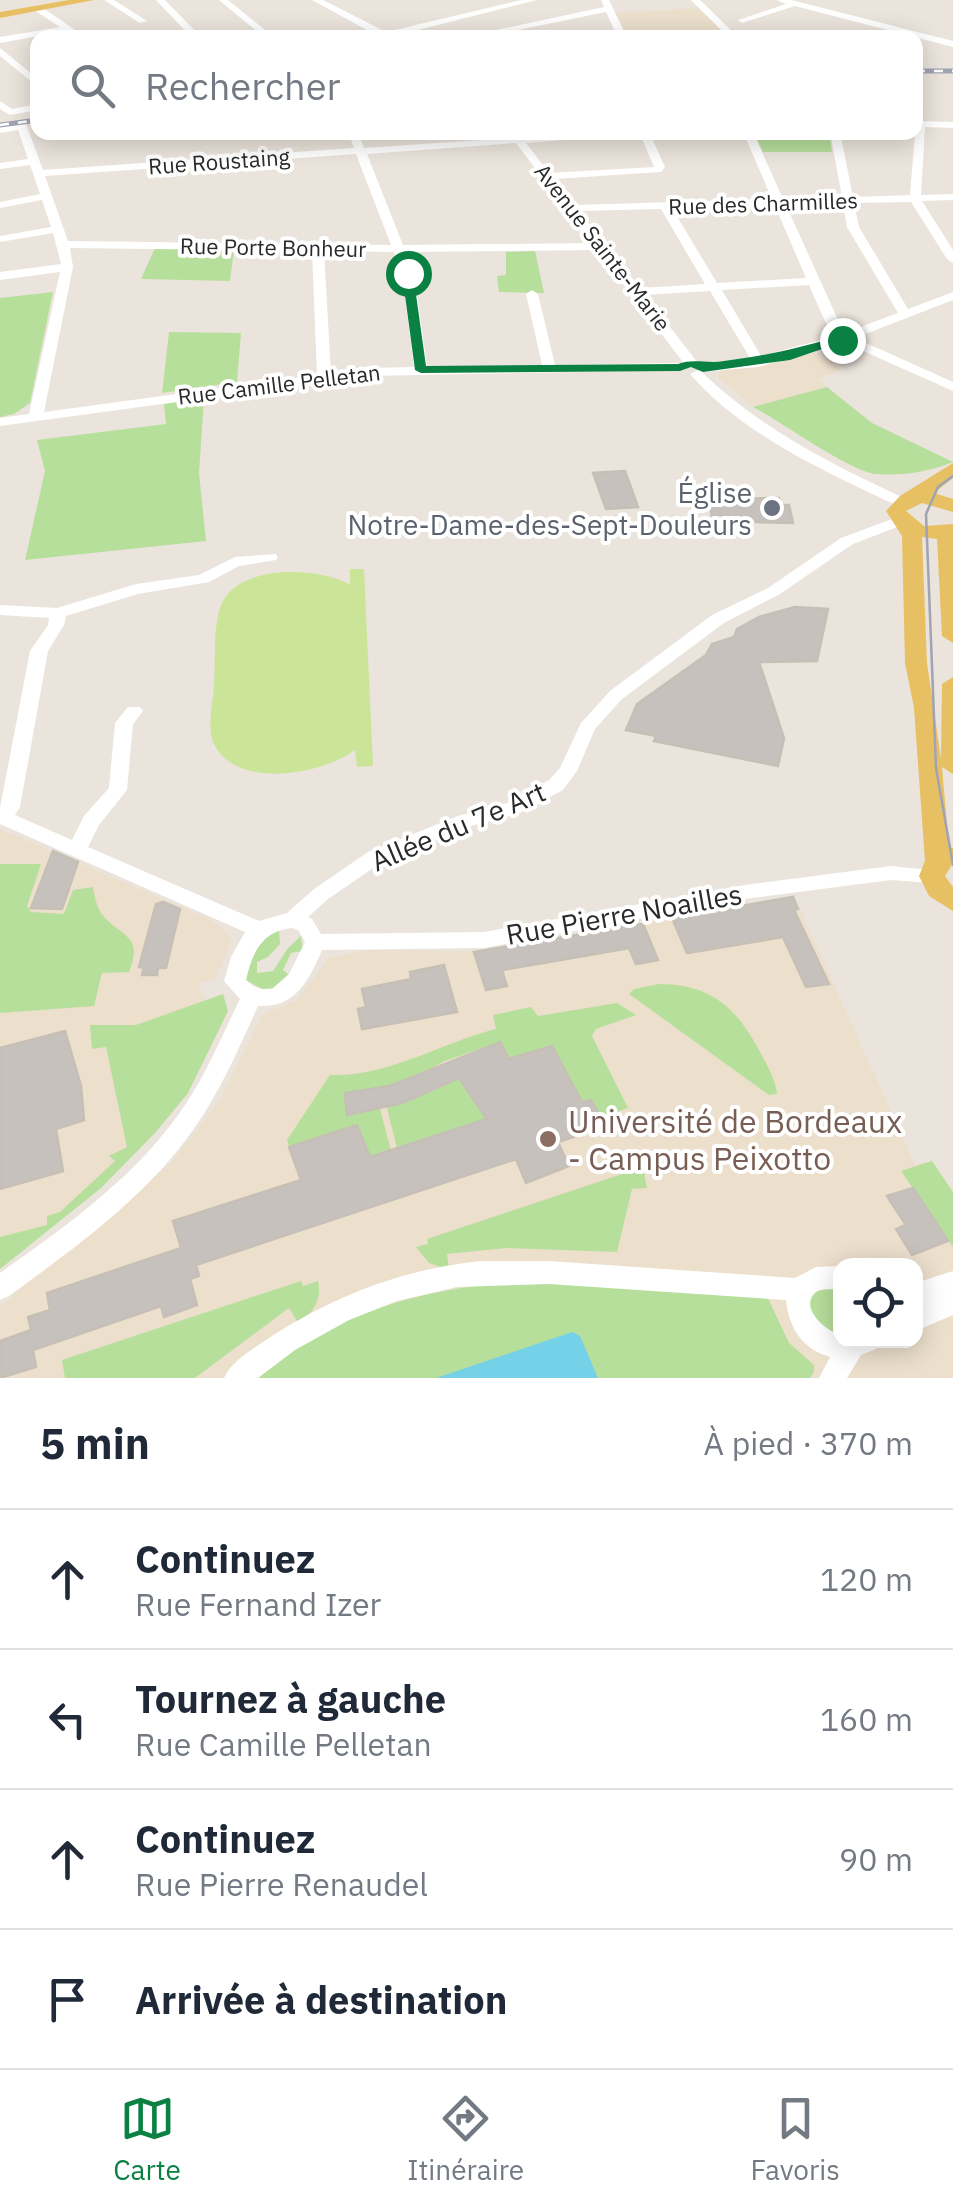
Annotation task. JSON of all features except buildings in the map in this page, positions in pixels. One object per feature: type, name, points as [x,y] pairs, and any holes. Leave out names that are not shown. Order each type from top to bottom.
[{"type":"main road","points":[[0,15],[84,0]]},
{"type":"main road","points":[[906,512],[953,469]]},
{"type":"main road","points":[[906,512],[953,505],[953,493]]},
{"type":"main road","points":[[906,512],[926,532],[952,531]]},
{"type":"main road","points":[[906,512],[912,536],[916,662],[953,922]]},
{"type":"main road","points":[[952,531],[947,538],[953,636]]},
{"type":"main road","points":[[953,684],[953,766]]},
{"type":"street","points":[[108,0],[142,21]]},
{"type":"street","points":[[160,0],[190,30]]},
{"type":"street","points":[[222,0],[260,30]]},
{"type":"street","points":[[316,0],[374,30]]},
{"type":"street","points":[[403,30],[533,0]]},
{"type":"street","points":[[695,0],[727,30]]},
{"type":"street","points":[[781,0],[899,30]]},
{"type":"street","points":[[742,20],[794,4]]},
{"type":"street","points":[[497,30],[607,5],[619,30]]},
{"type":"street","points":[[37,8],[70,30]]},
{"type":"street","points":[[419,26],[426,30]]},
{"type":"street","points":[[56,30],[67,28]]},
{"type":"street","points":[[0,40],[30,35]]},
{"type":"street","points":[[923,36],[953,44]]},
{"type":"street","points":[[0,51],[30,77]]},
{"type":"street","points":[[0,104],[10,112],[30,108]]},
{"type":"street","points":[[923,124],[953,125]]},
{"type":"street","points":[[0,130],[22,126],[63,244],[66,267],[36,416]]},
{"type":"street","points":[[356,140],[412,288],[421,370]]},
{"type":"street","name":"Rue Roustaing","points":[[40,173],[474,140]]},
{"type":"street","name":"Avenue Sainte-Marie","points":[[518,140],[693,368]]},
{"type":"street","points":[[547,176],[657,170],[660,167],[645,140]]},
{"type":"street","points":[[752,140],[812,281],[842,340],[953,387]]},
{"type":"street","points":[[836,140],[853,227],[905,315]]},
{"type":"street","points":[[917,140],[915,199],[950,254]]},
{"type":"street","points":[[0,166],[35,160]]},
{"type":"street","points":[[0,205],[45,196]]},
{"type":"street","name":"Rue des Charmilles","points":[[572,208],[953,197]]},
{"type":"street","points":[[664,205],[759,362]]},
{"type":"street","points":[[0,239],[57,229]]},
{"type":"street","name":"Rue Porte Bonheur","points":[[63,244],[400,249],[602,246]]},
{"type":"street","points":[[318,248],[324,377]]},
{"type":"street","points":[[0,276],[66,267]]},
{"type":"street","points":[[638,292],[812,281]]},
{"type":"street","points":[[532,294],[549,366]]},
{"type":"street","name":"Rue Camille Pelletan","points":[[0,422],[324,377],[549,366],[693,368],[759,362],[816,350],[953,296]]},
{"type":"street","points":[[693,368],[744,413],[906,512]]},
{"type":"street","name":"Allée du 7e Art","points":[[292,920],[374,857],[450,826],[513,808],[556,785],[568,770],[587,727],[616,694],[718,619],[774,591],[846,540],[906,512]]},
{"type":"street","points":[[0,610],[58,613],[136,590],[203,579],[235,562],[270,557]]},
{"type":"street","points":[[58,613],[56,625],[40,651],[10,807],[2,816],[258,929]]},
{"type":"street","points":[[77,849],[91,821],[118,790],[124,723],[134,711]]},
{"type":"street","name":"Rue Pierre Noailles","points":[[315,942],[484,940],[746,892],[891,874],[944,877]]},
{"type":"street","points":[[292,920],[305,924],[315,942],[295,984],[279,996],[252,996],[235,981],[238,964],[258,929],[274,921],[292,920]]},
{"type":"street","points":[[0,1288],[128,1187],[160,1154],[218,1070],[252,996]]},
{"type":"street","points":[[237,1378],[292,1338],[341,1310],[454,1276],[514,1272],[578,1274],[802,1290]]},
{"type":"street","points":[[833,1278],[816,1279],[802,1290],[797,1314],[804,1330],[822,1345],[833,1345]]},
{"type":"street","points":[[923,1294],[953,1283]]},
{"type":"street","points":[[923,1315],[953,1304]]},
{"type":"street","points":[[832,1378],[856,1348]]},
{"type":"shaded area","points":[[699,8],[723,30],[624,30],[616,13]]},
{"type":"shaded area","points":[[819,353],[841,369],[819,380],[827,387],[753,407],[717,376],[721,371]]},
{"type":"shaded area","points":[[0,829],[209,919],[226,931],[231,943],[215,978],[198,984],[206,1001],[223,994],[228,1011],[188,1093],[101,1188],[0,1269]]},
{"type":"shaded area","name":"Université de Bordeaux - Campus Peixotto","points":[[794,896],[915,1165],[932,1161],[953,1192],[953,1378],[0,1378],[0,1306],[171,1163],[217,1104],[262,1015],[297,1000],[329,958],[367,950],[485,952]]},
{"type":"green space","points":[[757,140],[830,140],[832,152],[763,152]]},
{"type":"green space","points":[[155,248],[234,250],[230,281],[141,279]]},
{"type":"green space","points":[[535,251],[544,293],[499,292],[497,276],[506,275],[506,252]]},
{"type":"green space","points":[[53,292],[30,403],[14,414],[0,417],[0,298]]},
{"type":"green space","points":[[169,332],[241,333],[237,382],[162,393]]},
{"type":"green space","points":[[827,387],[872,423],[953,462],[906,474],[866,471],[753,407]]},
{"type":"green space","points":[[204,398],[199,473],[206,541],[25,560],[45,471],[37,440],[166,424],[164,404]]},
{"type":"green space","points":[[350,569],[364,569],[373,766],[357,767],[355,750],[341,759],[303,771],[282,774],[242,769],[215,746],[210,725],[216,631],[223,601],[247,580],[282,572],[320,575],[350,585]]},
{"type":"green space","points":[[0,864],[41,864],[27,906],[31,912],[64,914],[73,890],[93,887],[102,915],[130,939],[134,952],[129,972],[102,973],[94,1006],[0,1013]]},
{"type":"green space","points":[[279,930],[280,944],[257,962],[257,973],[273,971],[301,936],[303,951],[291,953],[283,970],[289,975],[275,988],[262,989],[246,980],[246,965],[263,935]]},
{"type":"green space","points":[[659,984],[693,988],[731,1010],[759,1050],[777,1094],[769,1095],[629,994],[634,989]]},
{"type":"green space","points":[[223,994],[228,1011],[188,1093],[101,1188],[0,1269],[0,1237],[47,1225],[47,1216],[60,1212],[115,1161],[109,1156],[127,1147],[106,1047],[92,1049],[90,1025],[136,1025]]},
{"type":"green space","points":[[617,1003],[636,1015],[596,1029],[592,1036],[628,1108],[600,1117],[592,1100],[582,1102],[552,1046],[503,1061],[499,1042],[445,1061],[347,1113],[380,1109],[391,1150],[370,1157],[357,1125],[289,1147],[287,1140],[330,1075],[373,1071],[496,1029],[493,1015],[531,1007],[538,1016]]},
{"type":"green space","points":[[460,1076],[484,1115],[497,1110],[500,1115],[397,1148],[387,1108]]},
{"type":"green space","points":[[932,1161],[953,1192],[953,1247],[901,1171]]},
{"type":"green space","points":[[643,1167],[647,1188],[632,1189],[617,1252],[506,1248],[447,1254],[449,1270],[429,1263],[416,1247],[428,1244],[427,1239]]},
{"type":"green space","points":[[301,1281],[303,1286],[318,1281],[318,1300],[308,1315],[298,1323],[289,1308],[195,1378],[65,1378],[62,1360]]},
{"type":"green space","points":[[520,1281],[767,1296],[789,1343],[814,1365],[814,1372],[810,1378],[249,1378],[313,1337],[377,1308],[445,1291]]},
{"type":"green space","points":[[833,1285],[833,1340],[815,1333],[808,1296]]},
{"type":"water","points":[[572,1332],[580,1336],[598,1378],[436,1378]]},
{"type":"tram line","points":[[953,476],[938,487],[926,514],[936,768],[953,865]]},
{"type":"railway","points":[[923,71],[953,71]]},
{"type":"railway","points":[[0,125],[30,121]]},
{"type":"place","name":"Église Notre-Dame-des-Sept-Douleurs","points":[[772,508]]},
{"type":"place","name":"Université de Bordeaux - Campus Peixotto","points":[[548,1139]]},
{"type":"route","points":[[408,273],[421,370],[658,365],[680,368],[690,363],[703,368],[790,356],[842,340]]}]
